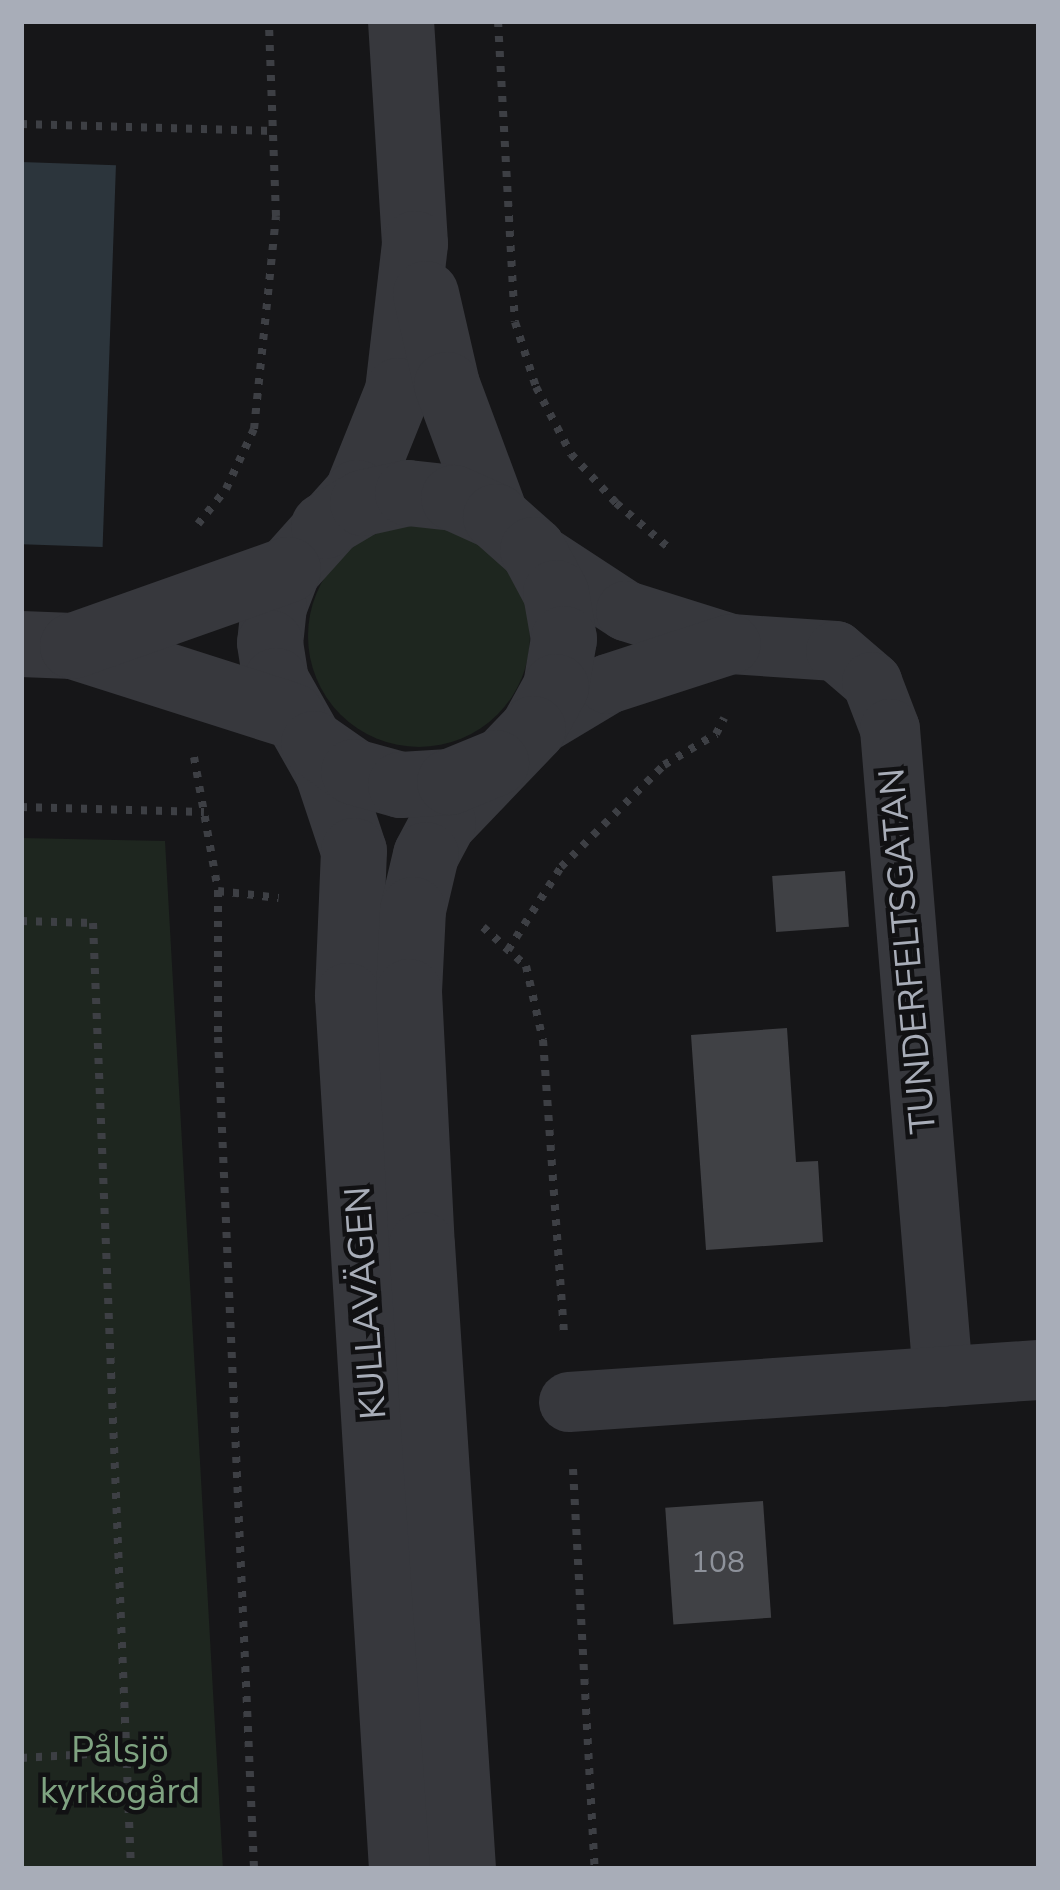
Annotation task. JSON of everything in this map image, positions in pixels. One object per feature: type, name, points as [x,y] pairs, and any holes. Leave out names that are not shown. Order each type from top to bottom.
[{"type":"street","name":"KULLAVÄGEN","points":[[401,21],[415,244],[410,314],[388,427],[357,493],[306,548],[274,605],[270,643],[276,681],[343,808],[353,850],[384,908],[409,992],[464,1869]]},
{"type":"street","name":"KULLAVÄGEN","points":[[402,1869],[349,996],[384,908],[426,856],[443,823],[514,746],[556,687],[564,639],[556,593],[515,533],[447,385],[415,244]]},
{"type":"street","points":[[47,645],[183,609],[306,548],[363,503],[408,493],[454,498],[515,533],[626,611],[730,644]]},
{"type":"street","points":[[47,645],[185,679],[303,730],[354,772],[401,785],[450,782],[608,684],[730,644]]},
{"type":"street","name":"TUNDERFELTSGATAN","points":[[730,644],[836,651],[872,682],[890,728],[943,1377]]},
{"type":"street","points":[[569,1402],[1039,1370]]},
{"type":"path","points":[[183,609],[189,537],[226,489],[254,429],[276,216],[269,21]]},
{"type":"path","points":[[21,124],[275,131]]},
{"type":"path","points":[[185,679],[218,891],[218,1037],[254,1869]]},
{"type":"path","points":[[21,807],[204,812]]},
{"type":"path","points":[[218,891],[384,908],[482,926],[526,966],[543,1040],[596,1869]]},
{"type":"path","points":[[21,922],[93,923],[131,1869]]},
{"type":"path","points":[[21,1758],[124,1752]]},
{"type":"green space","points":[[419,525],[461,534],[497,558],[521,594],[530,636],[521,678],[497,714],[461,738],[419,747],[377,738],[341,714],[317,678],[308,636],[317,594],[341,558],[377,534]]},
{"type":"green space","name":"Pålsjö kyrkogård","points":[[21,838],[165,841],[223,1869],[21,1869]]},
{"type":"shaded area","points":[[21,162],[116,165],[103,547],[21,544]]},
{"type":"building","points":[[845,871],[849,927],[776,932],[772,876]]},
{"type":"building","points":[[787,1028],[796,1162],[818,1161],[823,1242],[706,1250],[691,1035]]},
{"type":"building","points":[[763,1501],[771,1618],[673,1625],[665,1508]]}]
